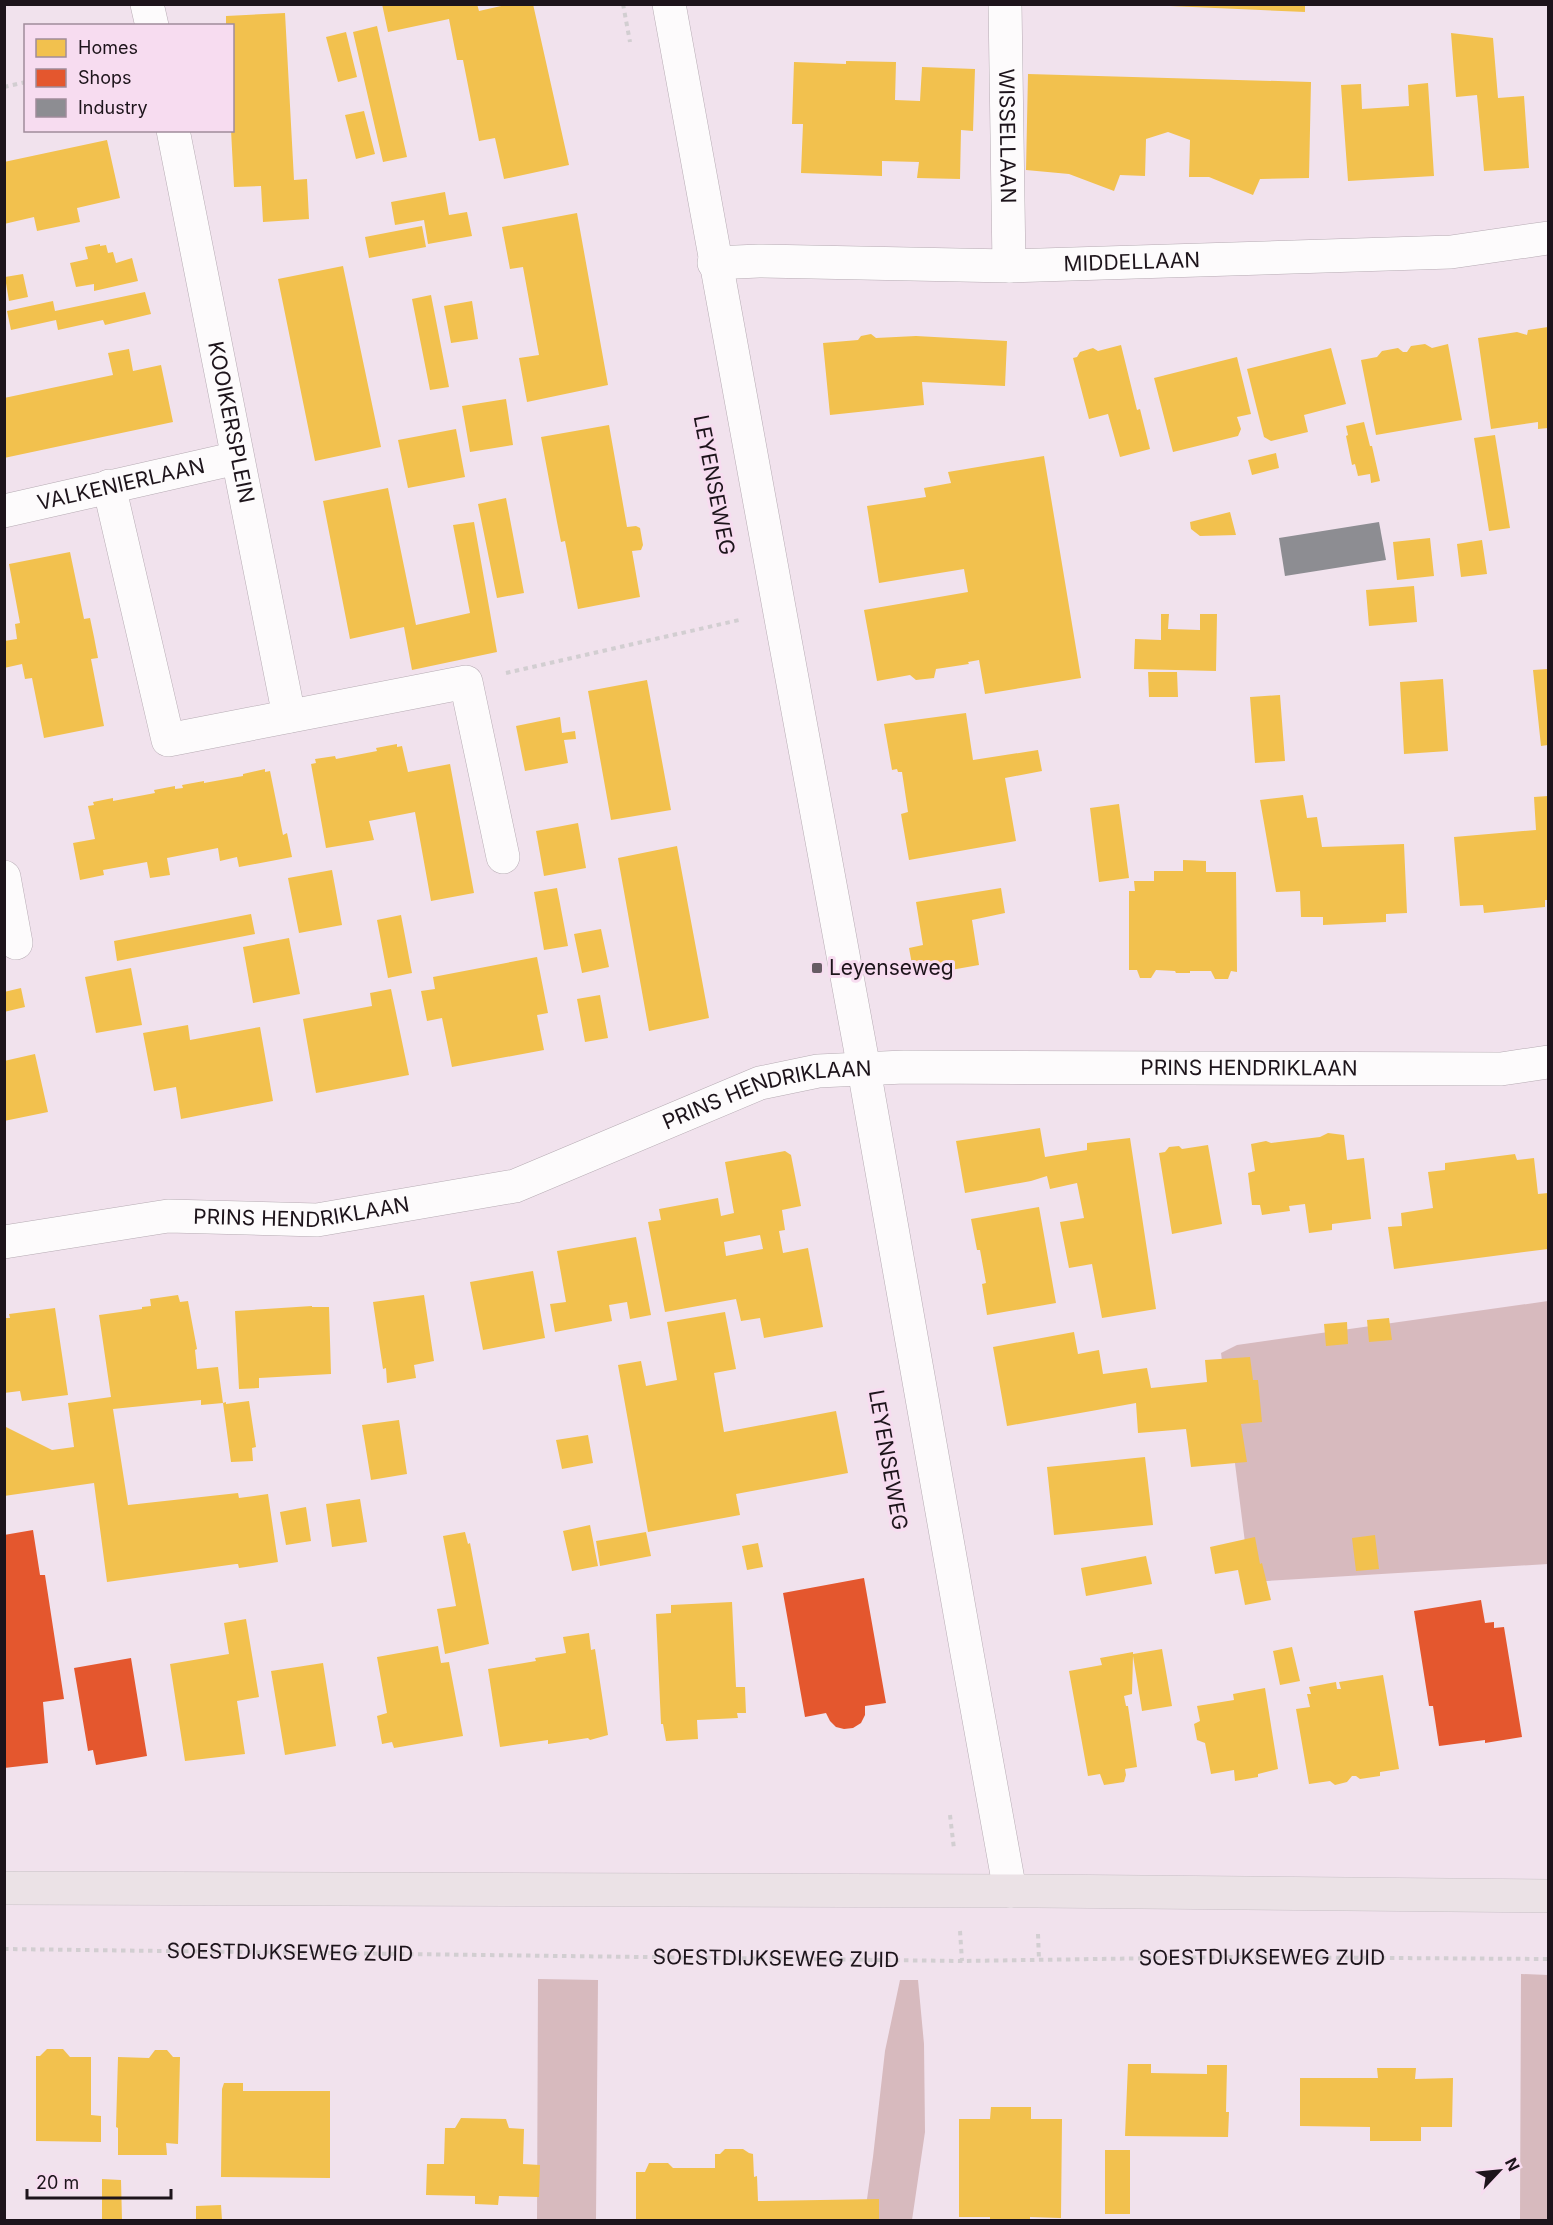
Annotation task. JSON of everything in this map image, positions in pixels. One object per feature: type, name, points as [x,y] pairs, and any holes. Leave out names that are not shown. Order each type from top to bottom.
[{"type":"main road","points":[[4,1888],[1010,1891],[1548,1896]]},
{"type":"street","points":[[147,4],[152,24]]},
{"type":"street","name":"LEYENSEWEG","points":[[669,4],[714,263],[864,1069],[978,1724],[1010,1891]]},
{"type":"street","name":"WISSELLAAN","points":[[1005,4],[1009,266]]},
{"type":"street","name":"KOOIKERSPLEIN","points":[[173,132],[289,716]]},
{"type":"street","name":"MIDDELLAAN","points":[[714,263],[759,261],[1009,266],[1451,252],[1548,238]]},
{"type":"street","name":"VALKENIERLAAN","points":[[4,511],[237,458]]},
{"type":"street","points":[[109,486],[168,740],[466,682],[503,857]]},
{"type":"street","points":[[4,877],[16,943]]},
{"type":"street","name":"PRINS HENDRIKLAAN","points":[[4,1242],[168,1216],[317,1220],[515,1186],[760,1083],[818,1071],[904,1067],[1501,1070],[1548,1062]]},
{"type":"path","points":[[622,4],[631,50]]},
{"type":"path","points":[[4,87],[24,82]]},
{"type":"path","points":[[738,609],[742,632]]},
{"type":"path","points":[[466,682],[740,620]]},
{"type":"path","points":[[950,1810],[962,1961]]},
{"type":"path","name":"SOESTDIJKSEWEG ZUID","points":[[4,1949],[962,1961],[1231,1957],[1548,1959]]},
{"type":"shaded area","points":[[1548,1301],[1548,1564],[1250,1582],[1221,1353],[1237,1345]]},
{"type":"shaded area","points":[[1521,1974],[1548,1975],[1548,2220],[1520,2220]]},
{"type":"shaded area","points":[[538,1979],[598,1980],[596,2220],[537,2220]]},
{"type":"shaded area","points":[[900,1980],[918,1980],[924,2044],[925,2132],[912,2220],[864,2220],[885,2051]]},
{"type":"building: Homes","points":[[382,4],[477,4],[479,11],[510,4],[533,4],[569,165],[504,179],[495,138],[479,141],[463,60],[457,60],[449,19],[388,32]]},
{"type":"building: Homes","points":[[1170,4],[1305,4],[1305,12],[1170,6]]},
{"type":"building: Homes","points":[[285,13],[294,180],[307,179],[309,219],[263,222],[261,186],[234,187],[231,132],[234,132],[234,24],[226,24],[226,16]]},
{"type":"building: Homes","points":[[377,26],[407,157],[383,162],[353,32]]},
{"type":"building: Homes","points":[[346,32],[357,77],[338,82],[326,37]]},
{"type":"building: Homes","points":[[1451,33],[1493,38],[1498,98],[1524,96],[1529,168],[1484,171],[1477,95],[1456,97]]},
{"type":"building: Homes","points":[[846,61],[896,62],[895,100],[920,101],[922,67],[975,69],[973,131],[961,130],[960,179],[917,178],[919,162],[882,161],[882,176],[801,173],[803,124],[792,124],[794,62],[846,64]]},
{"type":"building: Homes","points":[[1028,74],[1311,82],[1309,178],[1260,179],[1253,195],[1209,177],[1189,177],[1190,140],[1168,132],[1146,139],[1145,176],[1120,175],[1114,191],[1069,174],[1026,170]]},
{"type":"building: Homes","points":[[1428,83],[1434,176],[1348,181],[1341,85],[1361,84],[1362,109],[1409,106],[1408,85]]},
{"type":"building: Homes","points":[[364,111],[375,154],[356,159],[345,115]]},
{"type":"building: Homes","points":[[107,140],[120,198],[77,208],[80,222],[37,231],[34,217],[4,224],[4,162]]},
{"type":"building: Homes","points":[[445,192],[449,215],[467,212],[472,236],[428,244],[424,220],[395,225],[391,202]]},
{"type":"building: Homes","points":[[577,213],[608,385],[527,402],[519,358],[539,355],[523,267],[510,269],[502,227]]},
{"type":"building: Homes","points":[[422,226],[426,247],[369,258],[365,237]]},
{"type":"building: Homes","points":[[100,244],[100,246],[106,245],[108,253],[113,252],[116,263],[132,258],[138,281],[94,291],[94,284],[76,287],[70,263],[88,259],[85,247]]},
{"type":"building: Homes","points":[[343,266],[381,447],[315,461],[278,279]]},
{"type":"building: Homes","points":[[23,274],[28,297],[9,301],[5,277]]},
{"type":"building: Homes","points":[[145,292],[151,314],[105,325],[103,320],[58,330],[56,320],[11,330],[7,311],[53,301],[55,311]]},
{"type":"building: Homes","points":[[431,295],[449,387],[430,390],[412,299]]},
{"type":"building: Homes","points":[[472,301],[478,339],[451,343],[444,306]]},
{"type":"building: Homes","points":[[1548,327],[1548,428],[1538,429],[1538,422],[1491,429],[1478,338],[1517,332],[1527,335],[1528,330]]},
{"type":"building: Homes","points":[[871,334],[876,338],[916,336],[1007,341],[1005,386],[922,382],[924,405],[830,415],[823,343],[858,340],[861,336]]},
{"type":"building: Homes","points":[[1425,344],[1432,348],[1448,344],[1462,420],[1376,435],[1361,360],[1377,357],[1382,351],[1398,348],[1407,352],[1411,346]]},
{"type":"building: Homes","points":[[1121,345],[1137,410],[1140,409],[1150,449],[1120,457],[1108,414],[1089,419],[1073,358],[1077,357],[1080,352],[1093,348],[1098,351]]},
{"type":"building: Homes","points":[[1331,348],[1346,404],[1304,415],[1308,432],[1271,441],[1264,437],[1247,369]]},
{"type":"building: Homes","points":[[129,349],[133,371],[161,365],[173,422],[4,458],[4,398],[113,375],[108,353]]},
{"type":"building: Homes","points":[[1237,357],[1251,414],[1237,417],[1241,429],[1238,436],[1173,452],[1154,378]]},
{"type":"building: Homes","points":[[506,399],[513,445],[470,452],[462,406]]},
{"type":"building: Homes","points":[[1364,422],[1380,481],[1371,483],[1370,474],[1358,476],[1355,464],[1352,465],[1346,436],[1348,435],[1346,426]]},
{"type":"building: Homes","points":[[609,425],[627,527],[640,528],[643,545],[641,550],[632,551],[640,597],[578,609],[565,541],[561,542],[541,437]]},
{"type":"building: Homes","points":[[456,429],[465,477],[408,488],[398,440]]},
{"type":"building: Homes","points":[[1495,435],[1510,528],[1489,531],[1474,438]]},
{"type":"building: Homes","points":[[1276,453],[1279,468],[1252,475],[1248,460]]},
{"type":"building: Homes","points":[[1044,456],[1081,678],[985,694],[979,660],[968,662],[969,664],[936,669],[934,678],[916,680],[910,675],[877,681],[864,610],[968,592],[964,569],[879,583],[867,506],[926,497],[924,488],[951,483],[948,472]]},
{"type":"building: Homes","points":[[388,488],[416,625],[470,613],[453,525],[474,522],[497,652],[412,670],[404,627],[350,639],[323,501]]},
{"type":"building: Homes","points":[[506,498],[524,593],[497,598],[478,504]]},
{"type":"building: Homes","points":[[1230,512],[1236,535],[1200,536],[1191,529],[1190,522]]},
{"type":"building: Homes","points":[[1430,538],[1434,576],[1397,580],[1393,542]]},
{"type":"building: Homes","points":[[1482,540],[1487,574],[1461,577],[1457,544]]},
{"type":"building: Homes","points":[[70,552],[84,619],[90,618],[94,637],[98,658],[91,659],[104,726],[44,738],[32,678],[25,679],[22,664],[4,668],[4,641],[17,639],[15,624],[20,623],[9,564]]},
{"type":"building: Homes","points":[[1414,586],[1417,622],[1369,626],[1366,590]]},
{"type":"building: Homes","points":[[1161,614],[1169,614],[1168,629],[1200,630],[1200,614],[1217,614],[1216,671],[1134,669],[1135,639],[1161,640]]},
{"type":"building: Homes","points":[[1548,669],[1548,745],[1541,746],[1533,670]]},
{"type":"building: Homes","points":[[1148,672],[1177,672],[1178,697],[1149,697]]},
{"type":"building: Homes","points":[[1443,679],[1448,751],[1404,754],[1400,682]]},
{"type":"building: Homes","points":[[647,680],[671,810],[611,820],[588,691]]},
{"type":"building: Homes","points":[[1280,695],[1285,761],[1255,763],[1250,697]]},
{"type":"building: Homes","points":[[966,713],[973,760],[1038,750],[1042,771],[1005,778],[1016,841],[909,860],[901,814],[908,812],[902,772],[898,772],[897,769],[892,770],[884,724]]},
{"type":"building: Homes","points":[[560,717],[562,733],[575,731],[576,739],[564,740],[568,763],[525,771],[516,726]]},
{"type":"building: Homes","points":[[397,744],[397,747],[402,746],[408,772],[450,764],[474,893],[431,901],[415,812],[369,821],[374,840],[326,848],[311,764],[316,763],[315,759],[335,756],[336,759],[377,751],[376,748]]},
{"type":"building: Homes","points":[[265,769],[265,772],[270,771],[283,835],[287,833],[292,857],[239,867],[237,857],[220,861],[218,848],[167,858],[170,875],[150,878],[147,862],[103,870],[104,875],[80,880],[73,843],[95,839],[88,806],[94,805],[93,802],[113,798],[113,801],[155,793],[154,790],[175,786],[175,789],[183,788],[182,785],[243,776],[243,774]]},
{"type":"building: Homes","points":[[1303,795],[1307,818],[1317,817],[1322,847],[1404,844],[1407,913],[1386,914],[1386,922],[1323,925],[1323,917],[1301,917],[1300,891],[1276,892],[1260,800]]},
{"type":"building: Homes","points":[[1548,796],[1548,900],[1545,900],[1545,907],[1484,913],[1483,905],[1460,906],[1454,837],[1536,830],[1534,797]]},
{"type":"building: Homes","points":[[1119,804],[1129,878],[1099,882],[1090,808]]},
{"type":"building: Homes","points":[[578,823],[586,868],[544,876],[536,831]]},
{"type":"building: Homes","points":[[677,846],[709,1018],[649,1031],[618,858]]},
{"type":"building: Homes","points":[[1183,860],[1206,861],[1206,872],[1236,872],[1237,972],[1231,971],[1228,979],[1215,979],[1211,971],[1176,973],[1175,971],[1156,970],[1151,978],[1140,978],[1137,970],[1129,970],[1129,891],[1135,891],[1134,881],[1154,881],[1154,871],[1183,871]]},
{"type":"building: Homes","points":[[332,870],[342,925],[299,933],[288,878]]},
{"type":"building: Homes","points":[[557,888],[568,946],[544,950],[534,892]]},
{"type":"building: Homes","points":[[1001,888],[1005,913],[972,920],[979,965],[928,974],[927,968],[913,970],[909,948],[923,945],[916,902]]},
{"type":"building: Homes","points":[[251,914],[255,934],[117,961],[114,941]]},
{"type":"building: Homes","points":[[401,915],[412,973],[388,978],[377,920]]},
{"type":"building: Homes","points":[[601,929],[609,967],[582,973],[574,934]]},
{"type":"building: Homes","points":[[289,938],[300,994],[253,1003],[243,947]]},
{"type":"building: Homes","points":[[537,957],[548,1013],[537,1015],[544,1050],[452,1067],[442,1018],[427,1021],[421,991],[435,989],[433,977]]},
{"type":"building: Homes","points":[[131,968],[142,1025],[96,1033],[85,977]]},
{"type":"building: Homes","points":[[21,988],[25,1007],[4,1012],[4,992]]},
{"type":"building: Homes","points":[[391,989],[409,1075],[316,1093],[303,1019],[372,1006],[370,993]]},
{"type":"building: Homes","points":[[600,995],[608,1038],[585,1042],[577,999]]},
{"type":"building: Homes","points":[[188,1025],[190,1040],[260,1027],[273,1101],[181,1119],[176,1087],[154,1091],[143,1033]]},
{"type":"building: Homes","points":[[35,1054],[48,1112],[4,1121],[4,1061]]},
{"type":"building: Homes","points":[[1040,1128],[1045,1157],[1087,1150],[1087,1143],[1130,1138],[1156,1309],[1102,1318],[1092,1264],[1069,1268],[1060,1222],[1084,1218],[1077,1183],[1050,1189],[1047,1176],[965,1193],[956,1141]]},
{"type":"building: Homes","points":[[1328,1133],[1344,1135],[1347,1160],[1364,1158],[1371,1219],[1332,1224],[1332,1230],[1309,1233],[1305,1204],[1289,1206],[1290,1211],[1262,1215],[1260,1205],[1252,1205],[1248,1173],[1255,1171],[1251,1144],[1320,1137]]},
{"type":"building: Homes","points":[[1208,1145],[1222,1224],[1172,1234],[1159,1153],[1165,1152],[1169,1147],[1179,1146],[1182,1149]]},
{"type":"building: Homes","points":[[785,1151],[791,1155],[801,1206],[782,1210],[785,1230],[779,1231],[783,1253],[808,1248],[823,1327],[764,1338],[760,1318],[741,1321],[736,1299],[665,1312],[648,1222],[661,1220],[659,1209],[718,1198],[721,1216],[734,1213],[725,1162]],"holes":[[[760,1235],[763,1249],[726,1256],[724,1242]]]},
{"type":"building: Homes","points":[[1515,1154],[1517,1160],[1534,1158],[1538,1194],[1548,1193],[1548,1249],[1394,1269],[1388,1227],[1402,1226],[1401,1213],[1433,1208],[1428,1172],[1445,1170],[1445,1163]]},
{"type":"building: Homes","points":[[1039,1207],[1056,1303],[987,1315],[982,1284],[986,1283],[971,1219]]},
{"type":"building: Homes","points":[[636,1237],[651,1315],[630,1319],[627,1302],[609,1305],[612,1321],[555,1332],[550,1304],[566,1302],[557,1251]]},
{"type":"building: Homes","points":[[533,1271],[545,1338],[483,1350],[470,1282]]},
{"type":"building: Homes","points":[[178,1295],[180,1302],[188,1301],[197,1349],[195,1350],[197,1369],[218,1367],[223,1403],[201,1405],[201,1400],[113,1409],[128,1505],[238,1493],[239,1498],[268,1494],[278,1562],[239,1568],[236,1564],[107,1582],[94,1483],[4,1496],[4,1432],[6,1427],[52,1450],[74,1447],[68,1403],[111,1397],[99,1315],[142,1309],[142,1307],[151,1306],[150,1299]]},
{"type":"building: Homes","points":[[424,1295],[434,1361],[414,1365],[416,1378],[387,1383],[373,1302]]},
{"type":"building: Homes","points":[[329,1307],[331,1374],[259,1378],[259,1388],[239,1389],[235,1311]]},
{"type":"building: Homes","points":[[55,1308],[68,1395],[22,1401],[20,1391],[4,1393],[4,1318],[10,1318],[9,1314]]},
{"type":"building: Homes","points":[[725,1312],[736,1369],[714,1373],[724,1432],[836,1411],[848,1473],[736,1494],[740,1515],[648,1532],[618,1365],[641,1361],[646,1386],[677,1380],[667,1322]]},
{"type":"building: Homes","points":[[1389,1318],[1392,1340],[1369,1342],[1367,1320]]},
{"type":"building: Homes","points":[[1347,1322],[1348,1344],[1326,1346],[1324,1324]]},
{"type":"building: Homes","points":[[1074,1332],[1078,1354],[1099,1350],[1103,1374],[1147,1368],[1151,1388],[1207,1382],[1205,1360],[1250,1357],[1253,1380],[1258,1380],[1262,1422],[1241,1424],[1247,1462],[1191,1467],[1186,1429],[1138,1433],[1136,1403],[1007,1426],[993,1347]]},
{"type":"building: Homes","points":[[249,1401],[256,1447],[252,1448],[253,1461],[231,1462],[223,1403]]},
{"type":"building: Homes","points":[[399,1420],[407,1474],[371,1480],[362,1425]]},
{"type":"building: Homes","points":[[588,1435],[593,1463],[562,1469],[556,1440]]},
{"type":"building: Homes","points":[[1145,1457],[1153,1525],[1054,1535],[1047,1467]]},
{"type":"building: Homes","points":[[360,1499],[367,1542],[332,1547],[326,1504]]},
{"type":"building: Homes","points":[[306,1507],[311,1541],[286,1545],[280,1512]]},
{"type":"building: Homes","points":[[590,1525],[598,1566],[572,1571],[563,1531]]},
{"type":"building: Homes","points":[[465,1532],[468,1544],[470,1543],[489,1644],[445,1654],[437,1609],[456,1606],[443,1536]]},
{"type":"building: Homes","points":[[646,1532],[651,1556],[600,1566],[596,1541]]},
{"type":"building: Homes","points":[[1375,1535],[1379,1569],[1356,1571],[1352,1538]]},
{"type":"building: Homes","points":[[1255,1537],[1260,1564],[1262,1563],[1271,1600],[1245,1605],[1238,1570],[1215,1574],[1210,1547]]},
{"type":"building: Homes","points":[[758,1543],[763,1567],[747,1570],[742,1546]]},
{"type":"building: Homes","points":[[1146,1556],[1152,1584],[1086,1596],[1081,1568]]},
{"type":"building: Homes","points":[[732,1602],[736,1687],[745,1687],[746,1713],[737,1713],[738,1718],[697,1720],[698,1739],[666,1741],[663,1724],[661,1724],[656,1614],[671,1613],[671,1605]]},
{"type":"building: Homes","points":[[246,1619],[259,1697],[237,1701],[245,1754],[185,1761],[170,1664],[229,1654],[224,1623]]},
{"type":"building: Homes","points":[[589,1633],[591,1650],[595,1649],[608,1735],[590,1740],[588,1738],[548,1744],[548,1740],[500,1747],[488,1669],[536,1661],[535,1658],[566,1653],[563,1637]]},
{"type":"building: Homes","points":[[438,1646],[441,1663],[449,1662],[463,1736],[394,1748],[392,1742],[382,1744],[377,1716],[387,1713],[377,1657]]},
{"type":"building: Homes","points":[[1292,1647],[1300,1681],[1280,1685],[1273,1651]]},
{"type":"building: Homes","points":[[1162,1649],[1172,1706],[1142,1711],[1133,1656],[1132,1694],[1124,1696],[1126,1706],[1128,1706],[1137,1767],[1125,1769],[1124,1782],[1104,1785],[1100,1774],[1088,1776],[1069,1671],[1102,1665],[1100,1658]]},
{"type":"building: Homes","points":[[323,1663],[336,1746],[285,1755],[271,1671]]},
{"type":"building: Homes","points":[[1383,1675],[1399,1769],[1380,1772],[1380,1776],[1360,1779],[1352,1776],[1347,1782],[1335,1785],[1330,1781],[1309,1784],[1296,1709],[1310,1707],[1307,1694],[1311,1694],[1309,1687],[1336,1682],[1337,1689],[1341,1689],[1339,1682]]},
{"type":"building: Homes","points":[[1265,1688],[1278,1769],[1258,1774],[1258,1777],[1235,1781],[1234,1770],[1211,1774],[1205,1743],[1197,1740],[1194,1724],[1200,1721],[1197,1706],[1234,1700],[1233,1694]]},
{"type":"building: Homes","points":[[47,2049],[63,2049],[70,2057],[91,2057],[91,2115],[101,2116],[101,2142],[36,2141],[36,2056],[40,2056]]},
{"type":"building: Homes","points":[[155,2050],[167,2050],[173,2057],[180,2057],[178,2144],[166,2143],[167,2155],[118,2155],[118,2128],[116,2127],[118,2057],[149,2058]]},
{"type":"building: Homes","points":[[1128,2064],[1151,2064],[1151,2073],[1207,2074],[1207,2065],[1227,2065],[1228,2137],[1125,2136]]},
{"type":"building: Homes","points":[[1377,2068],[1416,2068],[1415,2079],[1453,2078],[1452,2127],[1421,2127],[1421,2141],[1370,2141],[1370,2127],[1300,2126],[1300,2078],[1378,2078]]},
{"type":"building: Homes","points":[[224,2083],[243,2083],[243,2091],[330,2091],[330,2178],[221,2177],[222,2089]]},
{"type":"building: Homes","points":[[991,2107],[1031,2107],[1031,2119],[1062,2119],[1061,2218],[1030,2217],[1030,2220],[990,2220],[990,2217],[959,2217],[959,2119],[990,2119]]},
{"type":"building: Homes","points":[[461,2118],[506,2119],[509,2128],[524,2129],[523,2164],[540,2165],[539,2197],[499,2196],[498,2205],[475,2204],[475,2196],[426,2195],[427,2164],[444,2164],[445,2128],[455,2128]]},
{"type":"building: Homes","points":[[725,2149],[743,2149],[753,2154],[758,2201],[879,2199],[879,2220],[636,2220],[636,2172],[645,2172],[649,2163],[668,2163],[673,2168],[715,2168],[715,2154],[720,2154]]},
{"type":"building: Homes","points":[[1105,2150],[1130,2150],[1130,2214],[1105,2214]]},
{"type":"building: Homes","points":[[102,2179],[121,2180],[122,2220],[102,2220]]},
{"type":"building: Homes","points":[[221,2205],[222,2220],[196,2220],[196,2206]]},
{"type":"building: Shops","points":[[33,1530],[40,1575],[45,1575],[64,1699],[43,1702],[48,1763],[4,1768],[4,1535]]},
{"type":"building: Shops","points":[[864,1578],[886,1703],[865,1706],[865,1715],[861,1723],[853,1728],[844,1729],[836,1727],[826,1713],[805,1717],[783,1593]]},
{"type":"building: Shops","points":[[1481,1600],[1485,1623],[1494,1622],[1494,1628],[1504,1627],[1522,1737],[1485,1743],[1485,1740],[1439,1746],[1433,1706],[1429,1706],[1414,1611]]},
{"type":"building: Shops","points":[[131,1658],[147,1756],[96,1765],[93,1750],[88,1751],[74,1668]]},
{"type":"building: Industry","points":[[1379,522],[1386,560],[1285,576],[1279,538]]},
{"type":"place","name":"Leyenseweg","points":[[817,968]]}]
